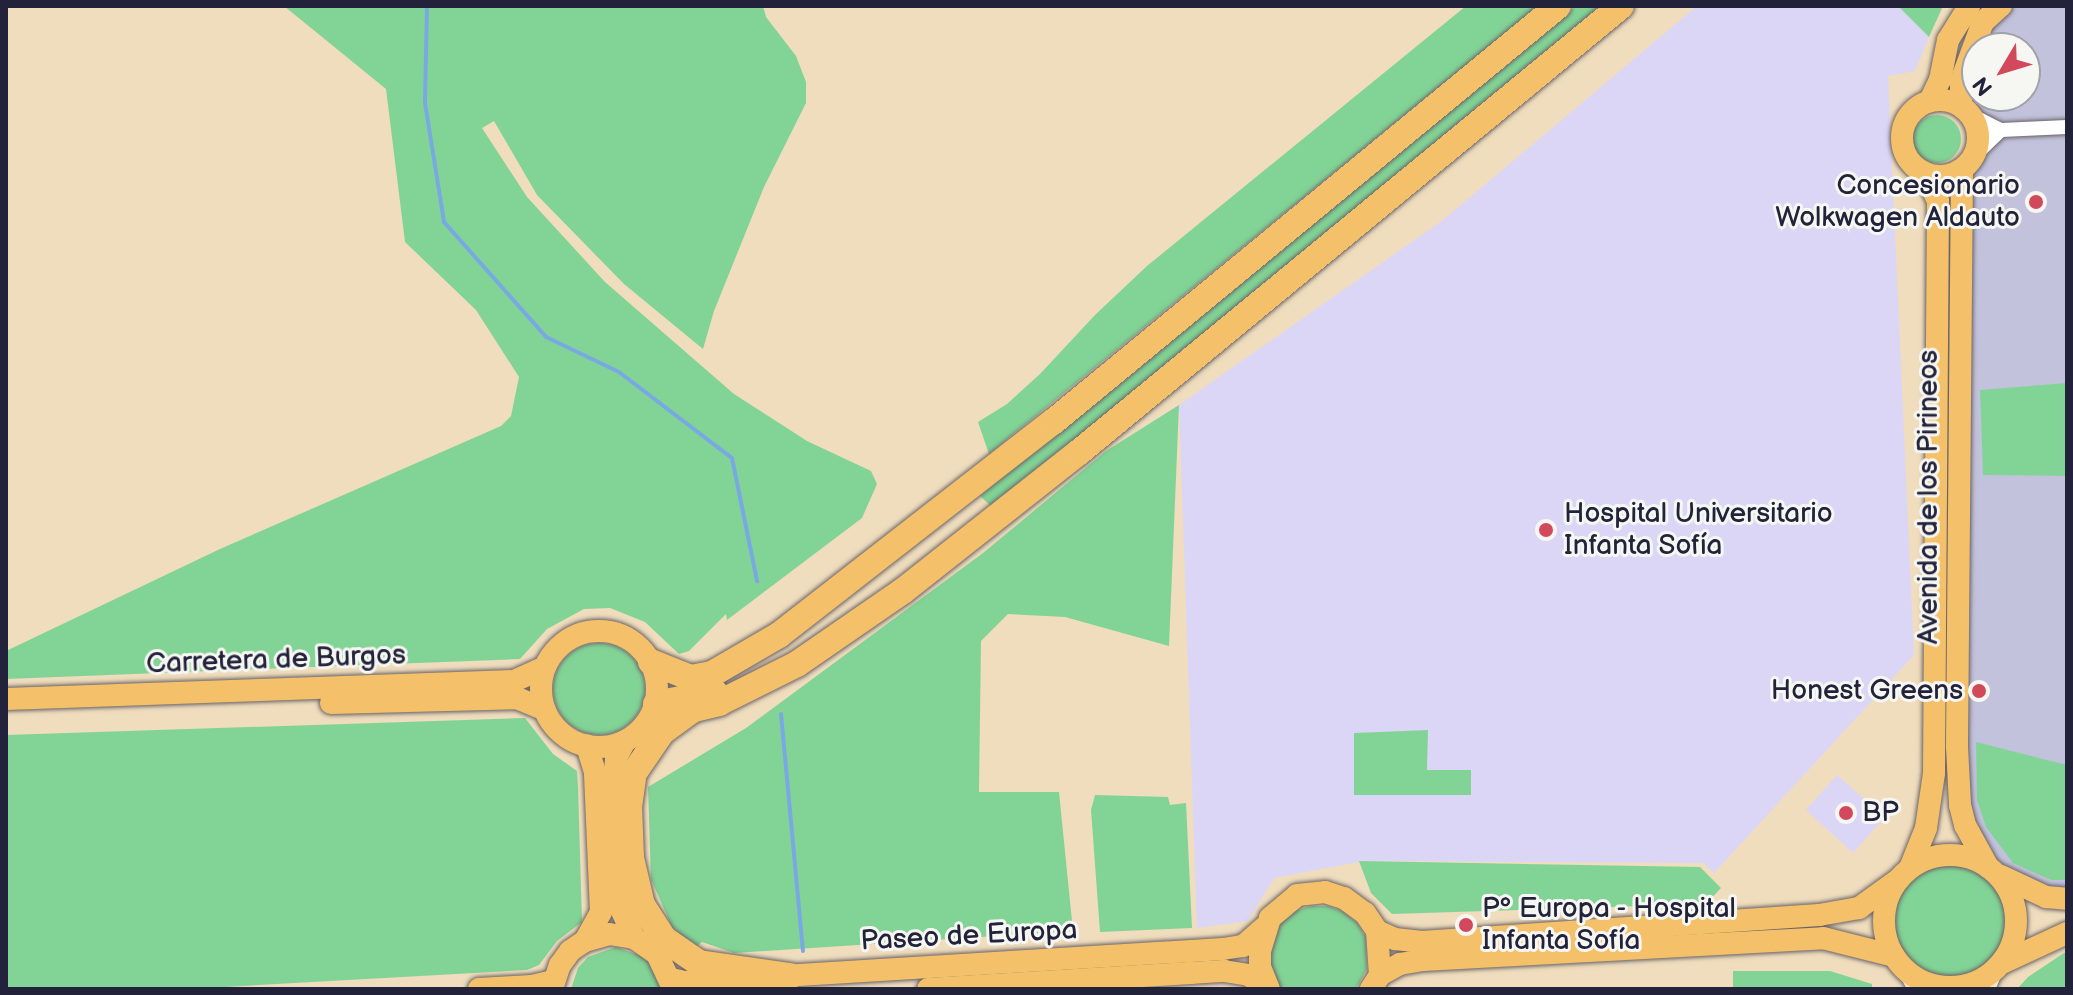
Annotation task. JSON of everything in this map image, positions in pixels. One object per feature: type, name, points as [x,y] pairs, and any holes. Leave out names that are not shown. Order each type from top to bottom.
[{"type":"highway","points":[[651,662],[691,678],[712,674],[779,635],[1042,431],[1558,6]]},
{"type":"highway","points":[[790,976],[699,963],[664,939],[642,905],[631,858],[629,807],[634,773],[662,732],[694,709],[719,703],[797,664],[903,591],[1078,453],[1621,6]]},
{"type":"highway","points":[[656,704],[750,686]]},
{"type":"main road","points":[[1967,112],[1978,131],[1969,162],[1940,176],[1925,173],[1909,160],[1902,145],[1902,136],[1909,116],[1930,101],[1940,80],[1948,40],[1969,6]]},
{"type":"main road","points":[[1979,32],[1983,22],[2001,6]]},
{"type":"main road","points":[[1930,101],[1943,100],[1961,108]]},
{"type":"main road","name":"Avenida de los Pirineos","points":[[1969,162],[1957,747],[1960,805],[1965,825],[1993,871]]},
{"type":"main road","name":"Avenida de los Pirineos","points":[[1904,874],[1926,828],[1934,773],[1938,201],[1925,173]]},
{"type":"main road","points":[[587,631],[606,631],[624,636],[640,647],[651,662],[656,675],[656,704],[639,732],[625,741],[599,747],[587,745],[564,735],[545,710],[541,681],[545,667],[555,650],[570,638],[587,631]]},
{"type":"main road","name":"Carretera de Burgos","points":[[6,699],[514,681],[545,667]]},
{"type":"main road","name":"Carretera de Burgos","points":[[6,714],[517,698],[545,710]]},
{"type":"main road","points":[[625,741],[616,758],[615,772],[622,911],[634,938]]},
{"type":"main road","points":[[585,941],[601,912],[595,772],[587,745]]},
{"type":"main road","points":[[1376,982],[1377,931],[1395,939],[1422,942],[1819,915],[1859,908],[1928,858],[1949,854],[1970,857],[2046,897],[2067,899]]},
{"type":"main road","points":[[1992,975],[2011,947],[2016,928],[2012,900],[1993,871]]},
{"type":"main road","points":[[1904,874],[1888,897],[1884,917],[1886,937],[1907,972]]},
{"type":"main road","name":"Paseo de Europa","points":[[672,984],[1223,949],[1243,946],[1264,928],[1283,904],[1297,895],[1325,892],[1354,905],[1377,931]]},
{"type":"main road","points":[[1264,928],[1260,967],[1267,987]]},
{"type":"main road","points":[[1376,982],[1400,964],[1423,960],[1823,938],[1869,947],[1928,983],[1949,987],[1971,984],[1992,975],[2067,933]]},
{"type":"main road","points":[[479,989],[553,985],[570,951],[585,941],[609,934],[634,938],[657,954],[672,984]]},
{"type":"main road","name":"Paseo de Europa","points":[[928,989],[1224,971],[1248,975],[1267,987]]},
{"type":"street","points":[[1970,112],[2001,130],[2067,127]]},
{"type":"street","points":[[1969,162],[2001,130]]},
{"type":"shaded area","name":"Hospital Universitario Infanta Sofía","points":[[1697,6],[1898,6],[1929,37],[1915,71],[1888,76],[1914,655],[1714,873],[1703,863],[1365,861],[1274,878],[1248,921],[1197,928],[1179,405],[1443,220]]},
{"type":"shaded area","points":[[2001,6],[2067,6],[2067,899],[2046,897],[2022,888],[1988,867],[1965,825],[1960,805],[1957,747],[1962,170],[1976,154],[1978,131],[1972,112],[2041,112],[2041,32],[1979,32],[1983,22]]},
{"type":"shaded area","name":"BP","points":[[1837,775],[1885,817],[1853,853],[1806,810]]},
{"type":"green space","points":[[284,6],[763,6],[766,17],[796,56],[806,82],[806,103],[764,187],[714,311],[703,349],[624,284],[537,195],[494,121],[482,128],[527,197],[605,282],[734,394],[807,441],[871,471],[877,484],[862,518],[727,620],[726,614],[689,651],[679,654],[645,622],[610,608],[584,609],[547,629],[520,659],[6,679],[6,651],[220,549],[501,426],[511,416],[519,377],[476,310],[405,242],[386,89]]},
{"type":"green space","points":[[1466,6],[1538,6],[989,454],[978,422],[1007,404],[1040,374],[1095,315],[1147,266]]},
{"type":"green space","points":[[1576,6],[1605,6],[993,508],[980,496]]},
{"type":"green space","points":[[1898,6],[1943,6],[1929,37]]},
{"type":"green space","points":[[1937,115],[1954,122],[1961,139],[1954,156],[1937,163],[1920,156],[1913,139],[1920,122]]},
{"type":"green space","points":[[2067,383],[2067,476],[1983,475],[1980,390]]},
{"type":"green space","points":[[1179,405],[1169,646],[1065,617],[1008,614],[981,641],[979,792],[1059,792],[1073,931],[734,953],[702,942],[696,947],[672,927],[651,879],[648,787],[746,728],[983,553],[1106,451]]},
{"type":"green space","points":[[599,643],[617,646],[632,656],[642,671],[645,689],[642,707],[632,722],[617,732],[599,735],[581,732],[566,722],[556,707],[553,689],[556,671],[566,656],[581,646]]},
{"type":"green space","points":[[525,718],[553,754],[577,771],[578,787],[582,922],[557,941],[539,965],[527,970],[189,989],[6,989],[6,735]]},
{"type":"green space","points":[[1428,730],[1427,770],[1471,770],[1471,795],[1354,795],[1354,733]]},
{"type":"green space","points":[[1976,742],[2067,765],[2067,880],[2051,880],[2013,863],[1986,827],[1977,800]]},
{"type":"green space","points":[[1095,795],[1168,797],[1170,805],[1186,803],[1192,928],[1100,932],[1091,810]]},
{"type":"green space","points":[[1359,861],[1700,867],[1721,888],[1706,904],[1392,914],[1371,893]]},
{"type":"green space","points":[[1949,864],[1971,869],[1989,881],[2001,899],[2006,921],[2001,943],[1989,961],[1971,973],[1949,978],[1927,973],[1909,961],[1897,943],[1892,921],[1897,899],[1909,881],[1927,869]]},
{"type":"green space","points":[[1311,906],[1328,906],[1344,912],[1358,924],[1366,938],[1367,969],[1356,989],[1281,989],[1278,986],[1270,971],[1268,953],[1272,936],[1281,922],[1294,911]]},
{"type":"green space","points":[[616,947],[644,957],[654,968],[661,989],[571,989],[578,968],[588,957]]},
{"type":"green space","points":[[2067,951],[2067,989],[2017,989],[2028,977]]},
{"type":"green space","points":[[1733,971],[1830,971],[1872,984],[1872,989],[1733,989]]},
{"type":"waterway","points":[[427,6],[425,103],[444,222],[546,337],[619,372],[732,458],[757,581]]},
{"type":"waterway","points":[[781,714],[803,951]]},
{"type":"place","name":"Concesionario Wolkwagen Aldauto","points":[[2036,202]]},
{"type":"place","name":"Hospital Universitario Infanta Sofía","points":[[1546,530]]},
{"type":"place","name":"Honest Greens","points":[[1979,691]]},
{"type":"place","name":"BP","points":[[1846,813]]},
{"type":"place","name":"Pº Europa - Hospital Infanta Sofía","points":[[1466,925]]}]
